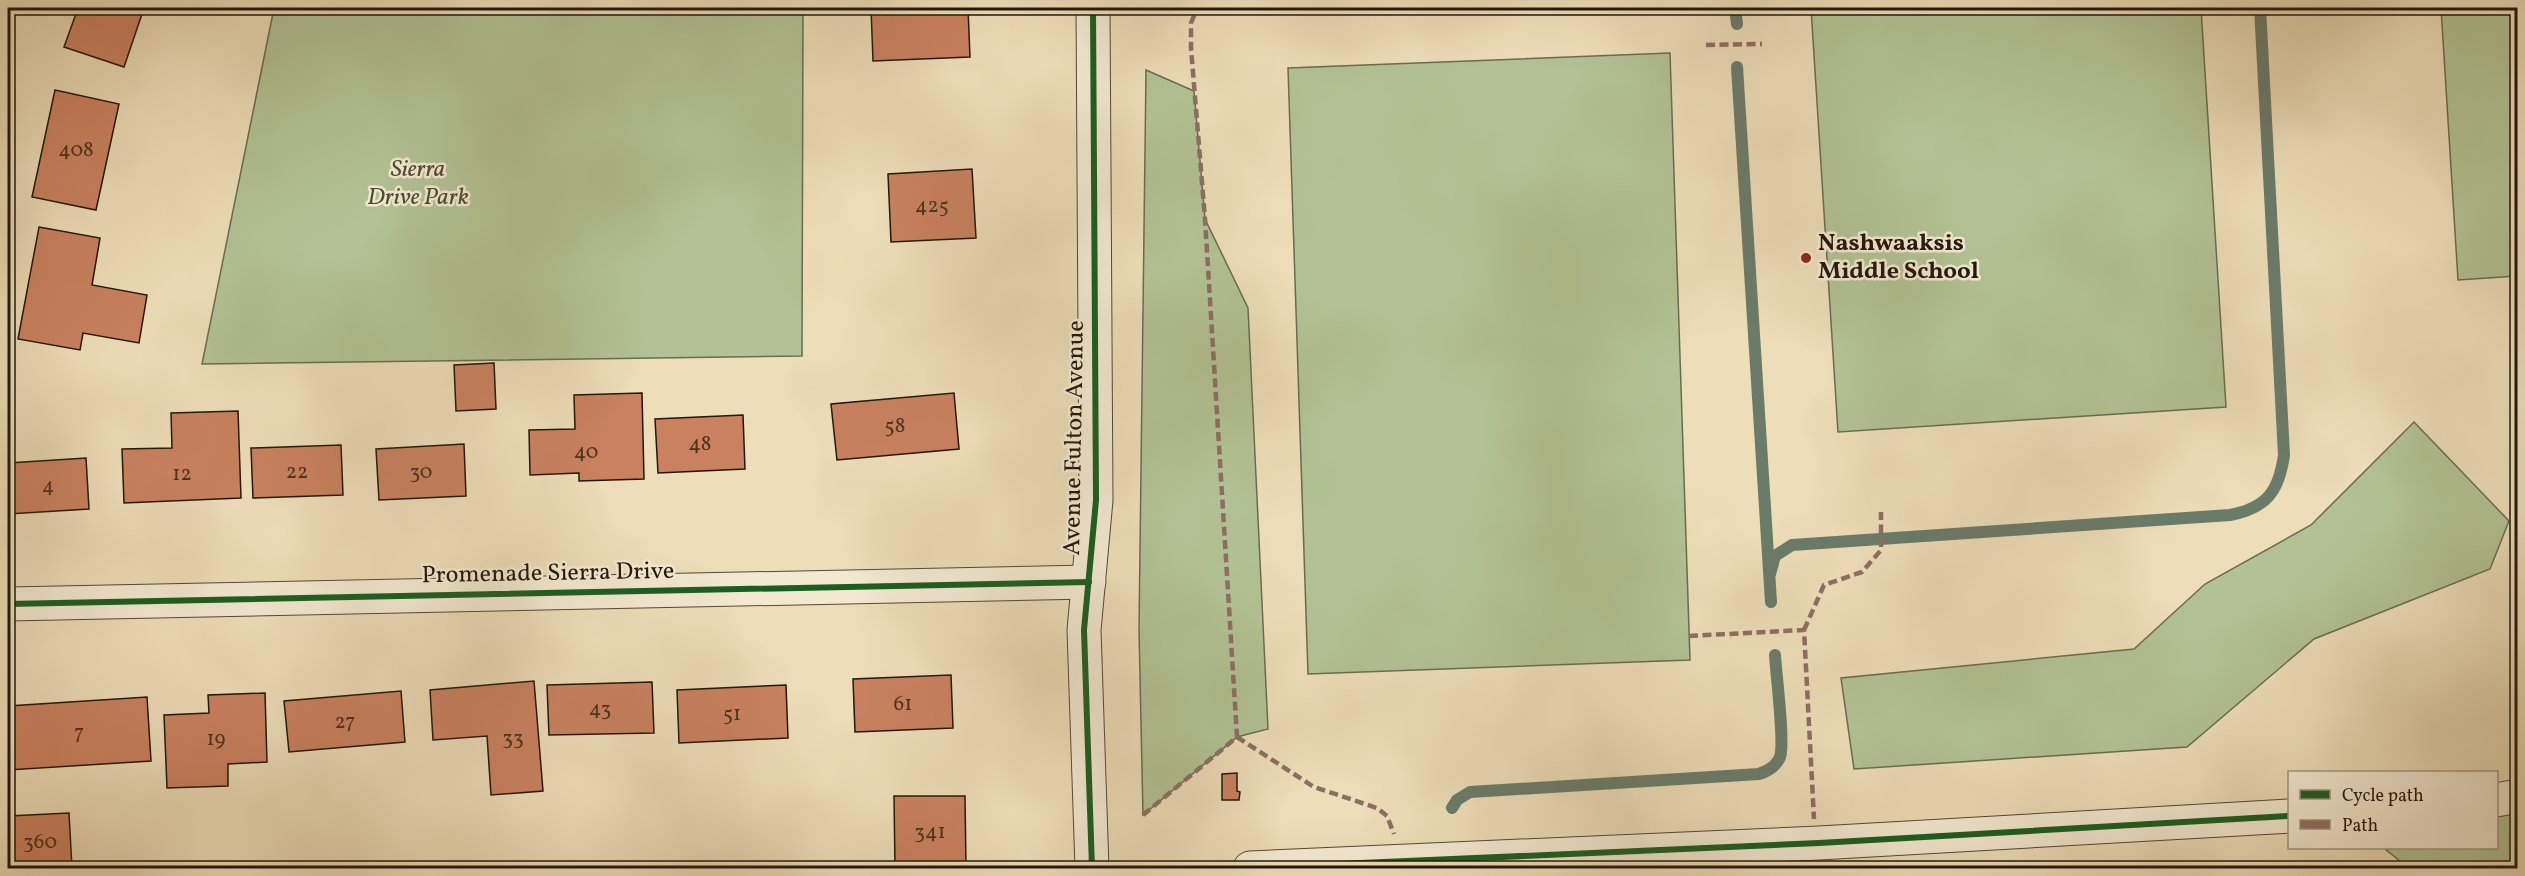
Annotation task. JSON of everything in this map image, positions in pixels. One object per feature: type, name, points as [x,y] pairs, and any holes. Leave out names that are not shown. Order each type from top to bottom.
[{"type":"street","name":"Avenue Fulton Avenue","points":[[1092,868],[1084,630],[1096,500],[1093,8]]},
{"type":"street","name":"Promenade Sierra Drive","points":[[8,604],[1089,582]]},
{"type":"street","points":[[2498,800],[2517,796]]},
{"type":"street","points":[[1250,868],[1831,842],[2288,816]]},
{"type":"green space","name":"Sierra Drive Park","points":[[274,8],[803,8],[802,356],[202,364]]},
{"type":"green space","points":[[1811,8],[2201,8],[2226,407],[1838,432]]},
{"type":"green space","points":[[2441,8],[2517,8],[2517,276],[2458,280]]},
{"type":"green space","points":[[1670,53],[1690,660],[1308,674],[1288,68]]},
{"type":"green space","points":[[1146,70],[1194,91],[1205,219],[1248,308],[1268,729],[1237,737],[1143,815],[1139,630]]},
{"type":"green space","points":[[2414,422],[2509,521],[2490,569],[2314,639],[2187,747],[1854,769],[1841,678],[2134,649],[2205,584],[2311,525]]},
{"type":"green space","points":[[2517,796],[2517,868],[2409,868],[2386,850],[2498,849],[2498,800]]},
{"type":"building","points":[[78,8],[144,8],[124,67],[64,47]]},
{"type":"building","points":[[871,8],[968,8],[970,57],[873,61]]},
{"type":"building","points":[[55,90],[119,104],[96,210],[32,197]]},
{"type":"building","points":[[972,169],[976,238],[891,242],[888,174]]},
{"type":"building","points":[[39,227],[100,238],[92,285],[147,295],[139,343],[83,333],[80,350],[18,339]]},
{"type":"building","points":[[494,363],[496,409],[456,411],[454,365]]},
{"type":"building","points":[[642,393],[644,479],[579,481],[579,473],[530,475],[529,430],[575,429],[574,395]]},
{"type":"building","points":[[954,393],[959,449],[837,460],[831,404]]},
{"type":"building","points":[[238,411],[241,498],[124,503],[122,449],[172,448],[171,413]]},
{"type":"building","points":[[743,415],[745,469],[658,473],[655,419]]},
{"type":"building","points":[[464,444],[466,496],[379,500],[376,449]]},
{"type":"building","points":[[341,445],[343,495],[253,498],[251,448]]},
{"type":"building","points":[[86,458],[89,509],[8,514],[8,463]]},
{"type":"building","points":[[951,675],[953,728],[855,732],[853,679]]},
{"type":"building","points":[[534,681],[543,791],[491,795],[487,736],[433,740],[430,690]]},
{"type":"building","points":[[652,682],[654,733],[549,735],[547,685]]},
{"type":"building","points":[[786,685],[788,738],[679,743],[677,690]]},
{"type":"building","points":[[401,691],[405,742],[289,752],[284,701]]},
{"type":"building","points":[[265,693],[267,762],[228,764],[228,786],[167,788],[164,715],[209,713],[208,695]]},
{"type":"building","points":[[147,697],[151,761],[8,770],[8,706]]},
{"type":"building","points":[[1237,773],[1239,800],[1222,800],[1222,774]]},
{"type":"building","points":[[894,796],[965,796],[966,868],[895,868]]},
{"type":"building","points":[[69,813],[72,868],[11,868],[9,816]]},
{"type":"waterway","points":[[1735,8],[1737,24]]},
{"type":"waterway","points":[[1770,574],[1775,556],[1792,545],[2230,515],[2253,508],[2269,496],[2279,479],[2284,455],[2260,8]]},
{"type":"waterway","points":[[1737,67],[1771,602]]},
{"type":"waterway","points":[[1452,808],[1457,800],[1470,792],[1759,774],[1766,771],[1776,763],[1781,749],[1775,655]]},
{"type":"marked path","points":[[1146,9],[1177,11],[1191,8]]},
{"type":"marked path","points":[[1143,815],[1237,737],[1205,219],[1191,48],[1191,23],[1197,8]]},
{"type":"marked path","points":[[1706,45],[1762,44]]},
{"type":"marked path","points":[[1804,630],[1824,585],[1862,572],[1881,550],[1881,512]]},
{"type":"marked path","points":[[1689,636],[1804,630],[1814,819]]},
{"type":"marked path","points":[[1237,737],[1314,787],[1377,808],[1387,816],[1394,834]]},
{"type":"cycle path","points":[[1092,868],[1084,630],[1096,500],[1093,8]]},
{"type":"cycle path","points":[[8,604],[1089,582]]},
{"type":"cycle path","points":[[1250,868],[1819,843],[2288,816]]},
{"type":"place","name":"Nashwaaksis Middle School","points":[[1806,258]]}]
